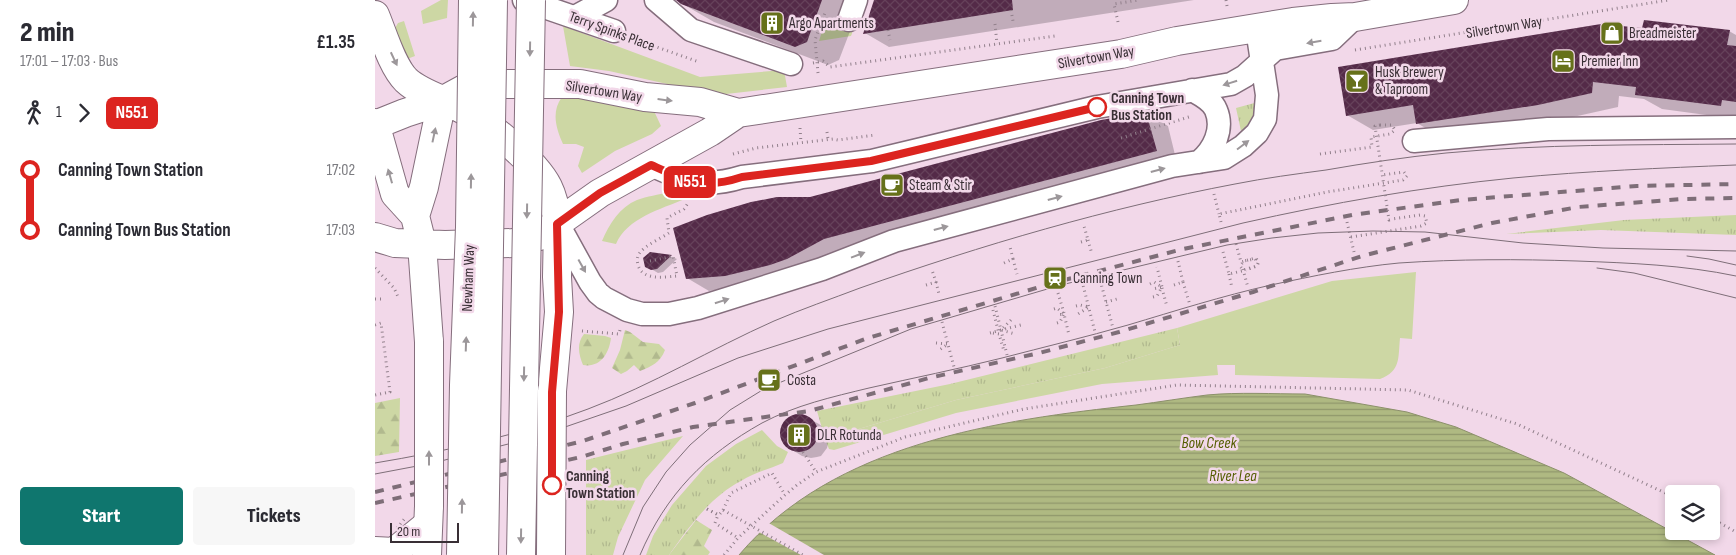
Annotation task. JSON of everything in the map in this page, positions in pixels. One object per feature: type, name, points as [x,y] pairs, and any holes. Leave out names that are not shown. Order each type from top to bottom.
[{"type":"main road","name":"Newham Way","points":[[461,555],[464,385],[470,227],[473,0]]},
{"type":"main road","name":"Newham Way","points":[[484,555],[493,0]]},
{"type":"main road","points":[[500,555],[509,0]]},
{"type":"main road","points":[[521,555],[531,0]]},
{"type":"main road","name":"Silvertown Way","points":[[375,124],[442,102],[464,89],[485,84],[580,84],[645,97],[700,102],[738,113],[1113,55],[1257,29],[1332,18],[1355,17],[1454,0]]},
{"type":"main road","points":[[375,15],[396,64],[405,79],[442,102],[460,108],[480,120],[526,158],[547,186],[555,204],[559,312],[552,392],[551,555]]},
{"type":"main road","points":[[415,216],[424,187],[442,102]]},
{"type":"main road","name":"Silvertown Way","points":[[375,236],[395,243],[445,246],[514,243],[539,236],[600,193],[710,132],[738,113]]},
{"type":"main road","points":[[375,124],[395,194],[415,216],[422,244],[429,342],[429,506],[427,555]]},
{"type":"main road","points":[[389,553],[427,525]]},
{"type":"street","name":"Terry Spinks Place","points":[[524,0],[614,31]]},
{"type":"street","points":[[575,17],[606,0]]},
{"type":"street","points":[[657,0],[691,30],[791,64]]},
{"type":"street","points":[[651,165],[699,184],[724,183],[742,177],[871,161],[1097,107],[1231,84],[1245,76],[1275,49],[1332,38],[1355,17]]},
{"type":"street","points":[[557,224],[590,282],[604,298],[627,310],[642,314],[669,314],[699,308],[822,269],[894,241],[1172,166],[1223,158],[1243,146],[1257,133],[1265,119],[1267,108],[1257,29]]},
{"type":"street","points":[[1192,90],[1206,98],[1216,109],[1219,124],[1216,141],[1208,155],[1199,162]]},
{"type":"street","points":[[1414,140],[1548,129],[1736,127]]},
{"type":"path","points":[[1118,22],[1114,4],[1139,0]]},
{"type":"path","points":[[1226,0],[1227,6]]},
{"type":"path","name":"Silvertown Way","points":[[1349,51],[1669,0]]},
{"type":"path","points":[[818,73],[815,40],[827,8]]},
{"type":"path","points":[[1011,10],[1013,21]]},
{"type":"path","points":[[995,24],[997,44]]},
{"type":"path","points":[[888,30],[890,40]]},
{"type":"path","name":"Terry Spinks Place","points":[[614,31],[699,62]]},
{"type":"path","name":"Silvertown Way","points":[[817,62],[823,61],[830,67],[1065,35]]},
{"type":"path","points":[[1121,138],[1198,114]]},
{"type":"path","points":[[1320,154],[1372,147],[1371,137],[1390,134],[1395,130],[1392,125],[1375,126],[1384,174],[1389,220],[1420,215],[1425,216],[1427,223],[1421,226],[1351,237]]},
{"type":"path","points":[[827,132],[828,139]]},
{"type":"path","points":[[801,135],[801,142],[833,139]]},
{"type":"path","points":[[1219,214],[1327,192],[1403,180],[1407,176],[1405,172],[1384,174]]},
{"type":"path","points":[[1215,194],[1221,222]]},
{"type":"path","points":[[651,261],[673,256],[677,276],[650,276],[643,273],[637,262],[640,252],[669,233],[667,218],[683,209],[690,201]]},
{"type":"path","points":[[1347,222],[1354,252]]},
{"type":"path","points":[[1084,226],[1092,254]]},
{"type":"path","points":[[1081,242],[1088,240]]},
{"type":"path","points":[[1236,244],[1248,288]]},
{"type":"path","points":[[1010,247],[1017,274]]},
{"type":"path","points":[[1223,252],[1232,288]]},
{"type":"path","points":[[1177,257],[1189,306]]},
{"type":"path","points":[[1229,274],[1246,270],[1257,266],[1258,263],[1255,259],[1244,261],[1240,266],[1243,270],[1257,266],[1259,262],[1255,258],[1241,262]]},
{"type":"path","points":[[1004,263],[1013,259]]},
{"type":"path","points":[[1157,267],[1167,307]]},
{"type":"path","points":[[375,268],[398,295]]},
{"type":"path","points":[[932,270],[939,294]]},
{"type":"path","points":[[1099,276],[1106,295],[1113,328]]},
{"type":"path","points":[[1081,281],[1095,332]]},
{"type":"path","points":[[926,285],[936,282]]},
{"type":"path","points":[[1150,284],[1154,282],[1162,287]]},
{"type":"path","points":[[1174,285],[1183,282]]},
{"type":"path","points":[[1153,290],[1162,287]]},
{"type":"path","points":[[1153,297],[1157,296],[1162,287]]},
{"type":"path","points":[[1058,292],[1069,335]]},
{"type":"path","points":[[375,299],[385,299]]},
{"type":"path","points":[[1106,302],[1117,299]]},
{"type":"path","points":[[995,306],[1004,351]]},
{"type":"path","points":[[1076,306],[1089,307]]},
{"type":"path","points":[[1079,314],[1089,307]]},
{"type":"path","points":[[1054,309],[1057,308],[1064,314]]},
{"type":"path","points":[[993,310],[1007,355]]},
{"type":"path","points":[[1057,315],[1064,314]]},
{"type":"path","points":[[1057,323],[1060,322],[1064,314]]},
{"type":"path","points":[[1000,332],[1011,320]]},
{"type":"path","points":[[942,322],[954,368]]},
{"type":"path","points":[[375,324],[381,323],[390,392],[375,395]]},
{"type":"path","points":[[579,331],[619,334],[622,324]]},
{"type":"path","points":[[1000,332],[1021,325]]},
{"type":"path","points":[[990,332],[1015,334]]},
{"type":"path","points":[[936,343],[948,344]]},
{"type":"path","points":[[938,351],[948,344]]},
{"type":"path","points":[[724,555],[739,538],[785,495],[816,472],[905,437],[1024,409],[1177,385],[1409,390],[1517,424],[1665,493]]},
{"type":"path","points":[[803,452],[816,472]]},
{"type":"path","points":[[739,538],[715,523],[718,515],[707,509],[719,515],[731,493],[771,474],[785,495]]},
{"type":"path","points":[[723,510],[803,555]]},
{"type":"path","points":[[1720,523],[1736,532]]},
{"type":"green space","points":[[441,0],[448,0],[447,18],[423,24],[421,11]]},
{"type":"green space","points":[[404,21],[415,56],[407,59],[394,30],[398,23]]},
{"type":"green space","points":[[824,25],[842,31],[854,28],[851,36],[819,41]]},
{"type":"green space","points":[[563,26],[700,77],[784,70],[787,87],[726,94],[703,92],[609,71],[570,66]]},
{"type":"green space","points":[[562,97],[590,99],[654,111],[661,126],[652,134],[615,151],[582,173],[578,166],[584,147],[576,144],[563,144],[558,132],[556,114]]},
{"type":"green space","points":[[1258,102],[1251,128],[1241,131],[1236,108]]},
{"type":"green space","points":[[668,192],[689,194],[685,199],[636,221],[621,235],[616,244],[602,241],[612,222],[625,207],[641,199]]},
{"type":"green space","points":[[1736,215],[1736,235],[1601,230],[1506,234],[1624,220]]},
{"type":"green space","points":[[1416,272],[1412,339],[1400,338],[1395,368],[1387,376],[1380,379],[1235,375],[1235,365],[1217,365],[1218,375],[1102,384],[956,413],[834,450],[829,449],[825,439],[956,400],[1105,368],[1180,345],[1177,328],[1332,281]]},
{"type":"green space","points":[[1177,328],[1180,345],[1105,368],[956,400],[825,439],[817,411],[950,384]]},
{"type":"green space","points":[[625,330],[643,342],[659,344],[665,350],[661,358],[652,366],[640,371],[634,365],[621,374],[612,368],[620,350]]},
{"type":"green space","points":[[584,334],[611,338],[606,354],[599,362],[583,365],[579,346]]},
{"type":"green space","points":[[400,398],[399,452],[375,456],[375,403]]},
{"type":"green space","points":[[762,430],[777,446],[788,452],[783,463],[746,478],[719,495],[692,524],[669,555],[646,555],[653,536],[672,505],[706,466],[736,444]]},
{"type":"green space","points":[[683,436],[645,480],[618,537],[613,555],[586,555],[586,460]]},
{"type":"green space","points":[[696,520],[712,530],[704,546],[710,552],[708,555],[669,555]]},
{"type":"water","name":"River Lea","points":[[1244,393],[1305,394],[1407,412],[1456,427],[1564,473],[1665,528],[1665,540],[1687,540],[1715,555],[739,555],[778,517],[822,486],[870,462],[921,444],[1029,419],[1207,395]]},
{"type":"pier","points":[[767,522],[824,555],[801,555],[757,531]]},
{"type":"building","name":"Argo Apartments","points":[[676,0],[822,0],[807,42],[795,47],[681,4]]},
{"type":"building","points":[[874,0],[1012,0],[1013,10],[863,34]]},
{"type":"building","points":[[1644,20],[1730,30],[1727,45],[1736,46],[1736,102],[1722,100],[1721,106],[1635,95],[1636,87],[1593,82],[1592,93],[1538,105],[1416,124],[1413,105],[1346,116],[1338,67],[1601,24],[1642,28]]},
{"type":"building","points":[[1146,112],[1157,151],[824,239],[787,259],[770,265],[725,276],[686,279],[673,228],[707,215],[751,202],[777,197],[810,197],[1101,120]]},
{"type":"building","points":[[650,252],[672,255],[657,269],[651,270],[645,267],[643,258]]},
{"type":"building","name":"DLR Rotunda","points":[[799,414],[813,419],[818,433],[813,447],[799,452],[785,447],[780,433],[785,419]]},
{"type":"tram line","points":[[375,463],[483,441],[536,427],[612,399],[774,321],[860,288],[952,257],[1140,204],[1258,180],[1386,160],[1446,153],[1554,146],[1736,144]]},
{"type":"tram line","points":[[375,474],[433,463],[536,437],[626,406],[738,358],[828,329],[1243,223],[1377,196],[1445,186],[1541,176],[1736,165]]},
{"type":"tram line","points":[[623,555],[643,507],[666,472],[690,445],[730,410],[764,389],[911,329],[1061,285],[1227,245],[1318,233],[1425,232],[1523,243],[1603,248],[1736,251]]},
{"type":"tram line","points":[[1687,256],[1736,265]]},
{"type":"tram line","points":[[640,555],[662,513],[689,478],[741,435],[775,417],[801,406],[828,398],[1065,342],[1253,289],[1367,267],[1399,263],[1466,260],[1555,260],[1637,264],[1697,269],[1736,276]]},
{"type":"tram line","points":[[1597,268],[1634,273],[1736,298]]},
{"type":"railway","points":[[375,492],[583,441],[695,403],[868,338],[1053,283],[1183,249],[1352,215],[1461,200],[1637,186],[1736,184]]},
{"type":"railway","points":[[375,503],[581,457],[623,444],[693,427],[809,411],[929,378],[1039,353],[1119,332],[1253,292],[1362,256],[1492,223],[1578,207],[1683,199],[1736,198]]},
{"type":"bus line","name":"N551","points":[[552,485],[552,392],[559,312],[557,224],[600,193],[651,165],[699,184],[724,183],[742,177],[871,161],[1097,107]]},
{"type":"place","name":"Argo Apartments","points":[[772,23]]},
{"type":"place","name":"Breadmeister","points":[[1612,33]]},
{"type":"place","name":"Premier Inn","points":[[1563,61]]},
{"type":"place","name":"Husk Brewery & Taproom","points":[[1357,81]]},
{"type":"place","name":"Canning Town Bus Station","points":[[1097,107]]},
{"type":"place","name":"Steam & Stir","points":[[892,185]]},
{"type":"place","name":"Canning Town","points":[[1055,278]]},
{"type":"place","name":"Costa","points":[[769,380]]},
{"type":"place","name":"DLR Rotunda","points":[[799,435]]},
{"type":"place","name":"Canning Town Station","points":[[552,485]]},
{"type":"water label","name":"Bow Creek","points":[[1209,442]]}]
